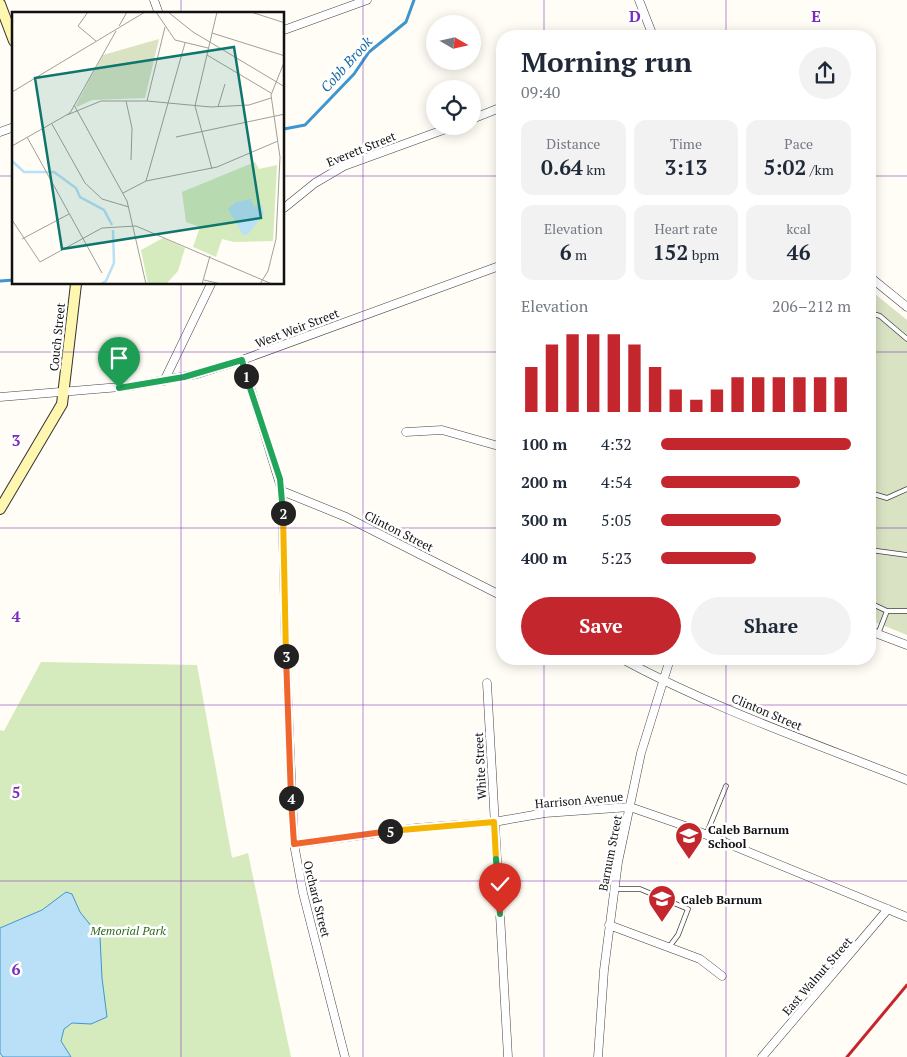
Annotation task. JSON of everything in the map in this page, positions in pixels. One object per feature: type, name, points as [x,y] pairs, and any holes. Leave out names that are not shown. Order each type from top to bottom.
[{"type":"street","points":[[154,0],[158,12]]},
{"type":"street","points":[[285,30],[367,0]]},
{"type":"street","points":[[639,0],[651,30]]},
{"type":"street","points":[[0,4],[12,36]]},
{"type":"street","points":[[481,115],[496,109]]},
{"type":"street","points":[[0,132],[12,128]]},
{"type":"street","name":"Everett Street","points":[[285,207],[335,170],[430,135]]},
{"type":"street","name":"West Weir Street","points":[[0,397],[164,381],[197,374],[242,360],[496,267]]},
{"type":"street","points":[[876,282],[907,306]]},
{"type":"street","name":"Couch Street","points":[[0,509],[58,414],[64,392],[76,285]]},
{"type":"street","points":[[164,381],[211,285]]},
{"type":"street","name":"Orchard Street","points":[[242,360],[282,491],[286,653],[294,844],[301,886],[345,1057]]},
{"type":"street","points":[[406,432],[442,430],[496,445]]},
{"type":"street","name":"Clinton Street","points":[[282,491],[352,520],[496,593]]},
{"type":"street","points":[[878,634],[907,645]]},
{"type":"street","name":"Clinton Street","points":[[633,665],[662,680],[772,727],[907,780]]},
{"type":"street","name":"Barnum Street","points":[[598,1057],[602,992],[613,889],[641,753],[668,665]]},
{"type":"street","name":"White Street","points":[[486,683],[508,1057]]},
{"type":"street","name":"Harrison Avenue","points":[[294,844],[417,828],[494,822],[545,813],[630,807],[706,835],[907,917]]},
{"type":"street","name":"East Walnut Street","points":[[762,1057],[888,909]]},
{"type":"street","points":[[609,925],[700,960],[722,976]]},
{"type":"lane","points":[[876,315],[880,316],[907,339]]},
{"type":"lane","points":[[876,495],[887,498],[907,489]]},
{"type":"lane","points":[[876,551],[907,555]]},
{"type":"lane","points":[[876,606],[887,611],[907,611]]},
{"type":"lane","points":[[878,634],[887,611]]},
{"type":"lane","points":[[706,835],[726,786]]},
{"type":"lane","points":[[613,889],[640,889],[688,909],[678,935],[669,947]]},
{"type":"green space","points":[[876,295],[907,320],[907,635],[876,622]]},
{"type":"green space","name":"Memorial Park","points":[[41,662],[197,665],[232,858],[248,853],[291,1057],[0,1057],[0,730],[4,731]]},
{"type":"water","points":[[66,892],[72,894],[80,912],[100,937],[102,978],[107,1017],[91,1024],[72,1023],[64,1029],[61,1041],[71,1057],[3,1057],[0,1053],[0,928],[42,910]]},
{"type":"waterway","name":"Cobb Brook","points":[[285,129],[305,125],[354,74],[369,52],[406,22],[414,0]]},
{"type":"waterway","name":"Cobb Brook","points":[[0,281],[12,280]]},
{"type":"railway","points":[[847,1057],[907,985]]},
{"type":"place","name":"Caleb Barnum School","points":[[689,860]]},
{"type":"place","name":"Caleb Barnum","points":[[662,923]]},
{"type":"route","points":[[119,388],[184,377],[242,360],[257,415],[277,467],[282,491],[282,555],[294,844],[417,828],[494,822],[500,914]]}]
